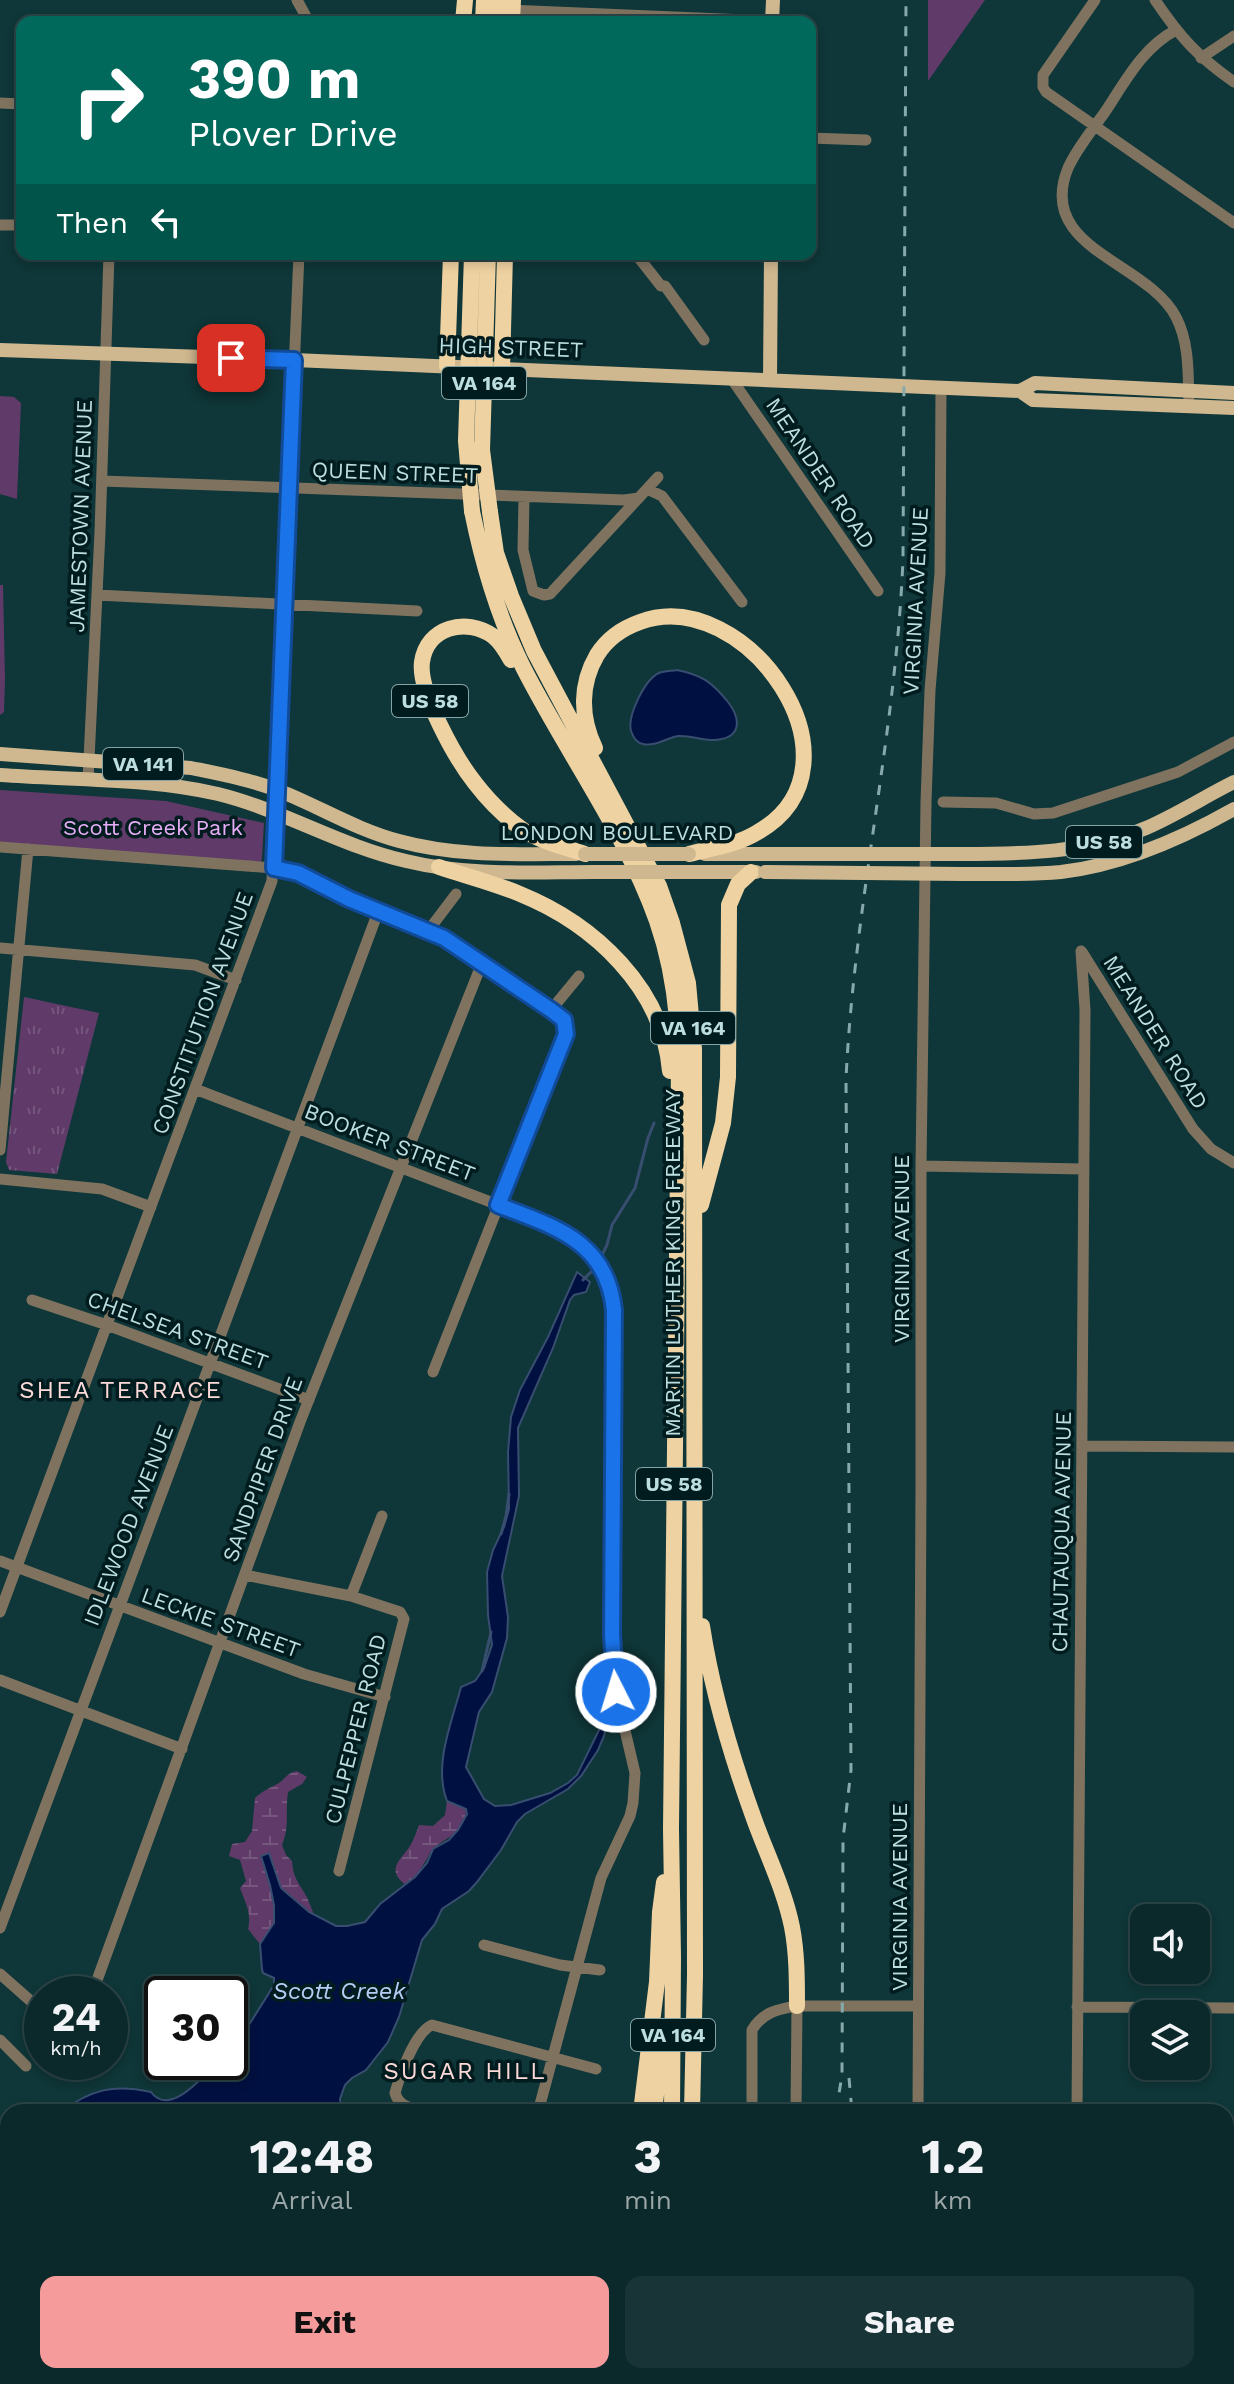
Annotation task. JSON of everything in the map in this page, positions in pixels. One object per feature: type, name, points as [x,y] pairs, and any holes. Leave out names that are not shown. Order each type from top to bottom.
[{"type":"highway","points":[[447,366],[451,260]]},
{"type":"highway","name":"VA 164","points":[[472,260],[466,426],[472,511],[484,567],[500,615],[548,714]]},
{"type":"highway","name":"VA 164","points":[[488,260],[482,450],[496,553],[534,651],[621,812]]},
{"type":"highway","points":[[502,369],[505,260]]},
{"type":"highway","points":[[621,812],[591,740],[585,717],[584,687],[588,673],[602,648],[623,629],[636,623],[649,618],[677,616],[704,622],[740,643],[776,678],[800,722],[804,764],[801,778],[788,804],[767,827],[738,842],[689,854]]},
{"type":"highway","name":"US 58","points":[[548,714],[502,644],[475,627],[452,627],[436,636],[424,652],[422,677],[427,692],[442,728],[473,781],[521,828],[538,839],[585,854]]},
{"type":"highway","name":"MARTIN LUTHER KING FREEWAY","points":[[548,714],[632,865],[657,920],[675,997],[678,1031],[671,1829],[673,1957]]},
{"type":"highway","name":"MARTIN LUTHER KING FREEWAY","points":[[621,812],[659,886],[688,983],[694,1049],[695,1975],[692,2104]]},
{"type":"highway","points":[[439,867],[497,885],[544,905],[587,932],[625,967],[658,1020],[666,1044],[677,1170]]},
{"type":"highway","name":"US 58","points":[[694,1258],[699,1211],[726,1103],[729,905],[738,884],[758,872]]},
{"type":"highway","points":[[694,1570],[705,1647],[720,1712],[791,1924],[797,2006]]},
{"type":"highway","points":[[642,2104],[671,1829]]},
{"type":"highway","name":"VA 164","points":[[672,2104],[673,1957]]},
{"type":"highway","name":"US 58","points":[[655,2104],[673,1957]]},
{"type":"main road","points":[[770,380],[771,260]]},
{"type":"main road","name":"HIGH STREET","points":[[0,350],[941,387],[1020,391],[1033,400],[1188,399],[1234,393]]},
{"type":"main road","name":"HIGH STREET","points":[[1188,399],[1234,408]]},
{"type":"main road","name":"LONDON BOULEVARD","points":[[0,754],[191,768],[278,790],[373,833],[437,850],[482,854],[1052,853],[1105,842],[1146,828],[1234,782]]},
{"type":"main road","name":"LONDON BOULEVARD","points":[[0,775],[192,789],[249,802],[349,844],[406,862],[505,872],[1046,873],[1116,861],[1165,843],[1234,809]]},
{"type":"street","points":[[469,16],[491,0],[508,10],[520,12],[632,16]]},
{"type":"street","points":[[1095,0],[1043,75],[1046,92],[1234,223]]},
{"type":"street","points":[[1155,0],[1201,58],[1234,82]]},
{"type":"street","points":[[1176,30],[1146,52],[1094,127],[1069,166],[1063,201],[1070,224],[1085,243],[1148,285],[1175,314],[1187,352],[1188,399]]},
{"type":"street","points":[[1201,58],[1234,36]]},
{"type":"street","points":[[816,138],[866,140]]},
{"type":"street","name":"JAMESTOWN AVENUE","points":[[88,780],[109,260]]},
{"type":"street","name":"CONSTITUTION AVENUE","points":[[0,1612],[272,881],[299,260]]},
{"type":"street","points":[[641,260],[661,286],[665,286],[704,340]]},
{"type":"street","name":"MEANDER ROAD","points":[[731,378],[878,591]]},
{"type":"street","name":"VIRGINIA AVENUE","points":[[918,2104],[921,1166],[926,802],[930,690],[940,573],[941,387]]},
{"type":"street","points":[[524,497],[523,550],[533,591],[544,595],[550,594],[658,477]]},
{"type":"street","name":"QUEEN STREET","points":[[102,481],[624,500],[643,493]]},
{"type":"street","points":[[643,493],[662,496],[742,602]]},
{"type":"street","points":[[97,595],[417,611]]},
{"type":"street","points":[[943,802],[996,803],[1034,814],[1053,813],[1178,772],[1234,742]]},
{"type":"street","points":[[0,847],[289,870],[378,912],[444,938],[564,1020],[566,1034],[433,1372]]},
{"type":"street","points":[[0,1150],[4,1058],[20,950],[28,849]]},
{"type":"street","points":[[428,931],[456,894]]},
{"type":"street","name":"IDLEWOOD AVENUE","points":[[0,1928],[378,912]]},
{"type":"street","points":[[0,948],[195,965],[236,980]]},
{"type":"street","name":"MEANDER ROAD","points":[[1081,951],[1193,1129],[1211,1149],[1234,1163]]},
{"type":"street","name":"CHAUTAUQUA AVENUE","points":[[1077,2104],[1085,1010],[1081,951]]},
{"type":"street","name":"SANDPIPER DRIVE","points":[[99,1976],[309,1400],[482,963]]},
{"type":"street","points":[[551,1010],[579,976]]},
{"type":"street","name":"BOOKER STREET","points":[[195,1089],[538,1220],[581,1242],[610,1282],[614,1310],[612,1635],[616,1692],[635,1773],[635,1787],[630,1816],[601,1878],[540,2104]]},
{"type":"street","points":[[921,1166],[1083,1169]]},
{"type":"street","points":[[0,1179],[86,1186],[151,1207]]},
{"type":"street","name":"CHELSEA STREET","points":[[32,1300],[309,1400]]},
{"type":"street","points":[[1082,1446],[1234,1447]]},
{"type":"street","points":[[351,1596],[382,1516]]},
{"type":"street","name":"LECKIE STREET","points":[[0,1561],[304,1674],[385,1697]]},
{"type":"street","name":"CULPEPPER ROAD","points":[[245,1575],[351,1596],[403,1615],[385,1697],[339,1871]]},
{"type":"street","points":[[0,1680],[182,1749]]},
{"type":"street","points":[[484,1945],[576,1968],[600,1970]]},
{"type":"street","points":[[0,1974],[24,1995]]},
{"type":"street","points":[[796,2104],[797,2006]]},
{"type":"street","points":[[752,2104],[752,2030],[765,2014],[797,2006],[918,2006]]},
{"type":"street","points":[[1077,2007],[1234,2008]]},
{"type":"street","points":[[402,2104],[395,2093],[413,2049],[428,2026],[596,2069]]},
{"type":"street","points":[[0,2040],[24,2064]]},
{"type":"green space","points":[[928,0],[985,0],[928,81]]},
{"type":"green space","points":[[0,396],[14,397],[21,403],[17,499],[0,494]]},
{"type":"green space","points":[[0,585],[3,585],[5,680],[4,712],[0,715]]},
{"type":"green space","name":"Scott Creek Park","points":[[0,790],[166,801],[264,823],[261,863],[0,842]]},
{"type":"green space","points":[[24,997],[99,1013],[57,1174],[9,1170],[6,1162]]},
{"type":"green space","points":[[297,1771],[307,1777],[288,1792],[287,1825],[282,1845],[292,1861],[295,1875],[314,1915],[281,1888],[269,1853],[261,1856],[272,1888],[275,1914],[273,1925],[260,1944],[248,1929],[249,1913],[240,1888],[246,1881],[240,1860],[229,1856],[232,1844],[245,1842],[252,1831],[255,1798]]},
{"type":"green space","points":[[447,1801],[466,1808],[462,1825],[434,1848],[407,1886],[397,1876],[396,1867],[419,1825],[433,1826],[445,1815]]},
{"type":"water","points":[[677,670],[706,680],[728,702],[737,721],[730,736],[710,740],[678,736],[647,745],[636,739],[630,724],[643,690],[659,673]]},
{"type":"water","name":"Scott Creek","points":[[577,1272],[590,1282],[586,1292],[574,1295],[570,1300],[518,1428],[519,1496],[502,1576],[508,1617],[507,1638],[492,1692],[479,1712],[466,1767],[484,1799],[495,1806],[511,1805],[550,1793],[577,1775],[601,1726],[601,1709],[604,1706],[610,1712],[598,1750],[568,1789],[517,1822],[477,1882],[442,1909],[422,1940],[399,2017],[388,2042],[366,2070],[345,2085],[340,2104],[74,2104],[103,2090],[151,2092],[159,2099],[168,2100],[186,2092],[200,2080],[248,2080],[248,2026],[274,1985],[274,1978],[263,1973],[262,1969],[260,1944],[274,1923],[274,1905],[261,1856],[269,1853],[281,1888],[309,1912],[336,1926],[347,1926],[365,1922],[380,1904],[415,1877],[427,1863],[433,1849],[449,1840],[458,1830],[467,1814],[466,1809],[447,1801],[443,1787],[443,1758],[461,1687],[475,1681],[484,1668],[492,1645],[487,1572],[509,1509],[511,1417],[520,1390]]},
{"type":"waterway","points":[[602,1255],[612,1225],[635,1188],[654,1123]]},
{"type":"waterway","points":[[583,1280],[594,1269]]},
{"type":"waterway","points":[[501,1534],[509,1494]]},
{"type":"waterway","points":[[482,1671],[491,1632]]},
{"type":"railway","points":[[837,2104],[842,2075],[843,1839],[851,1770],[846,1079],[857,949],[892,690],[903,559],[906,0]]},
{"type":"railway","points":[[849,2078],[851,2104]]},
{"type":"district","name":"SHEA TERRACE","points":[[121,1390]]},
{"type":"district","name":"SUGAR HILL","points":[[465,2071]]},
{"type":"route","points":[[231,358],[294,360],[274,868],[298,873],[378,912],[444,938],[564,1020],[566,1034],[498,1205],[538,1220],[581,1242],[610,1282],[614,1310],[612,1635],[616,1692]]}]
